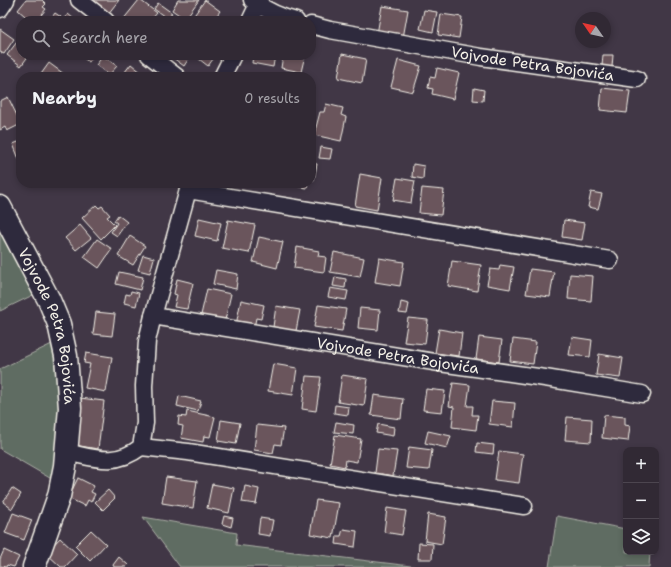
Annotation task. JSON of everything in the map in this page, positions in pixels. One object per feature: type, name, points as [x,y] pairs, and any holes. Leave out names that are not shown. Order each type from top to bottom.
[{"type":"street","points":[[0,10],[6,0]]},
{"type":"street","points":[[79,0],[100,16]]},
{"type":"street","points":[[252,16],[257,2],[279,16]]},
{"type":"street","name":"Vojvode Petra Bojovića","points":[[316,26],[481,57],[637,79]]},
{"type":"street","points":[[155,60],[171,72]]},
{"type":"street","points":[[224,72],[230,60]]},
{"type":"street","points":[[141,448],[145,423],[144,386],[147,341],[189,188]]},
{"type":"street","points":[[195,188],[610,260]]},
{"type":"street","name":"Vojvode Petra Bojovića","points":[[0,207],[49,300],[59,324],[66,356],[70,408],[65,466],[60,496],[34,567]]},
{"type":"street","name":"Vojvode Petra Bojovića","points":[[153,316],[432,362],[545,378],[642,394]]},
{"type":"street","points":[[66,452],[103,460],[114,460],[124,457],[141,448],[188,452],[524,506]]},
{"type":"green space","points":[[0,231],[33,295],[0,311]]},
{"type":"green space","points":[[56,342],[60,401],[55,481],[0,449],[0,369]]},
{"type":"green space","points":[[557,516],[623,528],[623,555],[650,555],[649,567],[549,567]]},
{"type":"green space","points":[[143,517],[237,533],[236,545],[419,567],[180,567]]},
{"type":"building","points":[[26,0],[42,0],[46,4],[43,7],[46,9],[40,16],[25,16],[18,10]]},
{"type":"building","points":[[95,0],[119,0],[108,14],[93,3]]},
{"type":"building","points":[[139,0],[157,13],[154,16],[126,16]]},
{"type":"building","points":[[178,0],[199,0],[187,16],[181,16],[172,10]]},
{"type":"building","points":[[205,0],[220,11],[216,16],[194,16]]},
{"type":"building","points":[[158,3],[172,13],[170,16],[164,16],[154,9]]},
{"type":"building","points":[[382,6],[408,10],[403,38],[377,34]]},
{"type":"building","points":[[424,10],[437,12],[433,32],[420,29]]},
{"type":"building","points":[[55,13],[60,16],[53,16]]},
{"type":"building","points":[[441,14],[462,17],[459,38],[438,35]]},
{"type":"building","points":[[0,29],[14,39],[4,54],[0,52]]},
{"type":"building","points":[[16,43],[16,60],[25,60],[21,66],[7,55]]},
{"type":"building","points":[[342,54],[366,59],[362,83],[338,78]]},
{"type":"building","points":[[603,55],[613,55],[612,67],[602,66]]},
{"type":"building","points":[[100,60],[109,60],[117,66],[112,72],[105,72],[96,65]]},
{"type":"building","points":[[176,60],[188,60],[184,66]]},
{"type":"building","points":[[200,60],[212,60],[208,66]]},
{"type":"building","points":[[252,60],[274,60],[273,67],[252,63]]},
{"type":"building","points":[[282,60],[304,60],[301,72],[281,68]]},
{"type":"building","points":[[398,60],[421,66],[413,92],[391,87]]},
{"type":"building","points":[[49,63],[61,72],[43,72]]},
{"type":"building","points":[[131,64],[141,72],[125,72]]},
{"type":"building","points":[[437,68],[459,73],[453,99],[432,94],[433,89],[428,88],[430,77],[435,78]]},
{"type":"building","points":[[474,88],[484,90],[483,101],[473,100]]},
{"type":"building","points":[[602,88],[630,91],[627,113],[600,110]]},
{"type":"building","points":[[8,97],[16,114],[16,126],[7,131],[5,127],[0,130],[0,101]]},
{"type":"building","points":[[326,104],[343,108],[341,115],[346,117],[341,141],[316,135],[316,127],[320,112],[324,112]]},
{"type":"building","points":[[16,143],[16,152],[13,144]]},
{"type":"building","points":[[321,147],[332,149],[330,159],[319,158]]},
{"type":"building","points":[[413,164],[424,166],[423,179],[412,177]]},
{"type":"building","points":[[360,174],[382,178],[377,210],[355,206]]},
{"type":"building","points":[[397,178],[415,181],[411,203],[393,200]]},
{"type":"building","points":[[422,188],[444,190],[441,215],[419,213]]},
{"type":"building","points":[[591,192],[602,194],[598,209],[588,207]]},
{"type":"building","points":[[96,205],[99,208],[102,206],[110,215],[107,217],[115,225],[101,239],[82,218]]},
{"type":"building","points":[[118,215],[127,222],[117,236],[111,232],[117,223],[114,221]]},
{"type":"building","points":[[199,218],[221,223],[217,241],[195,236]]},
{"type":"building","points":[[228,220],[255,225],[249,253],[222,248]]},
{"type":"building","points":[[564,220],[585,223],[582,240],[562,237]]},
{"type":"building","points":[[80,225],[91,238],[76,250],[65,238]]},
{"type":"building","points":[[130,236],[145,246],[133,265],[118,256]]},
{"type":"building","points":[[259,237],[283,242],[277,268],[253,262]]},
{"type":"building","points":[[97,239],[112,249],[99,268],[84,257]]},
{"type":"building","points":[[297,247],[319,251],[318,256],[326,257],[324,272],[294,268]]},
{"type":"building","points":[[334,252],[364,258],[360,277],[330,272]]},
{"type":"building","points":[[143,255],[154,258],[150,273],[138,270]]},
{"type":"building","points":[[379,258],[404,262],[400,286],[375,282]]},
{"type":"building","points":[[452,261],[481,265],[477,291],[448,286]]},
{"type":"building","points":[[500,265],[514,267],[510,289],[487,285],[490,269],[499,270]]},
{"type":"building","points":[[530,269],[554,272],[550,297],[526,294]]},
{"type":"building","points":[[216,270],[238,274],[236,289],[213,284]]},
{"type":"building","points":[[119,272],[143,277],[140,290],[116,284]]},
{"type":"building","points":[[570,274],[593,276],[591,301],[568,299]]},
{"type":"building","points":[[335,277],[346,279],[345,288],[333,286]]},
{"type":"building","points":[[177,279],[193,283],[187,309],[174,307],[177,295],[174,294]]},
{"type":"building","points":[[330,288],[348,291],[346,300],[328,297]]},
{"type":"building","points":[[207,289],[231,294],[225,320],[201,315]]},
{"type":"building","points":[[131,291],[139,293],[136,306],[124,303],[126,294],[130,295]]},
{"type":"building","points":[[241,300],[264,305],[261,319],[256,318],[254,328],[236,325]]},
{"type":"building","points":[[401,302],[409,304],[407,314],[399,313]]},
{"type":"building","points":[[318,305],[346,309],[342,331],[314,327]]},
{"type":"building","points":[[276,306],[300,310],[296,331],[273,327]]},
{"type":"building","points":[[360,308],[380,310],[378,330],[358,328]]},
{"type":"building","points":[[96,312],[115,314],[112,336],[93,334]]},
{"type":"building","points":[[408,318],[428,320],[425,344],[404,342]]},
{"type":"building","points":[[439,329],[462,333],[459,356],[435,353]]},
{"type":"building","points":[[479,337],[502,340],[499,362],[476,359]]},
{"type":"building","points":[[572,337],[592,340],[590,357],[569,355]]},
{"type":"building","points":[[513,339],[536,342],[533,364],[510,361]]},
{"type":"building","points":[[86,353],[112,357],[106,392],[85,388],[90,364],[84,363]]},
{"type":"building","points":[[599,354],[623,358],[620,378],[596,375]]},
{"type":"building","points":[[273,364],[297,368],[293,395],[268,391]]},
{"type":"building","points":[[342,375],[368,379],[364,406],[338,402]]},
{"type":"building","points":[[306,376],[321,377],[316,411],[302,409]]},
{"type":"building","points":[[453,383],[470,385],[467,406],[473,406],[472,415],[478,415],[476,430],[452,427],[454,407],[449,406]]},
{"type":"building","points":[[426,389],[445,391],[442,412],[423,410]]},
{"type":"building","points":[[374,395],[403,399],[401,419],[371,415]]},
{"type":"building","points":[[179,396],[201,401],[198,411],[177,406]]},
{"type":"building","points":[[80,398],[104,401],[98,449],[74,445]]},
{"type":"building","points":[[492,401],[515,403],[513,427],[489,424]]},
{"type":"building","points":[[335,405],[349,407],[348,415],[334,413]]},
{"type":"building","points":[[187,411],[215,417],[210,437],[204,436],[203,442],[181,438],[183,426],[178,425],[179,416],[186,417]]},
{"type":"building","points":[[604,415],[625,417],[625,425],[630,426],[628,441],[602,438]]},
{"type":"building","points":[[567,417],[592,419],[591,442],[565,440]]},
{"type":"building","points":[[221,420],[240,423],[236,444],[218,441]]},
{"type":"building","points":[[336,422],[354,425],[353,434],[334,432]]},
{"type":"building","points":[[378,424],[394,427],[393,436],[376,433]]},
{"type":"building","points":[[257,425],[284,428],[281,445],[275,444],[273,453],[254,450]]},
{"type":"building","points":[[428,431],[451,436],[447,448],[425,443]]},
{"type":"building","points":[[335,435],[361,439],[357,462],[346,460],[345,467],[330,464]]},
{"type":"building","points":[[477,443],[494,445],[493,454],[476,452]]},
{"type":"building","points":[[409,447],[432,450],[429,470],[406,468]]},
{"type":"building","points":[[378,449],[397,451],[393,476],[375,473]]},
{"type":"building","points":[[499,451],[523,454],[519,483],[495,480]]},
{"type":"building","points":[[166,477],[197,481],[193,508],[162,503]]},
{"type":"building","points":[[78,478],[94,486],[91,492],[95,494],[91,502],[88,500],[85,506],[68,498]]},
{"type":"building","points":[[212,484],[234,488],[229,513],[207,508]]},
{"type":"building","points":[[245,486],[259,489],[256,504],[242,502]]},
{"type":"building","points":[[12,488],[21,494],[12,509],[3,502]]},
{"type":"building","points":[[108,490],[115,498],[103,510],[95,502]]},
{"type":"building","points":[[316,500],[339,503],[333,538],[310,534]]},
{"type":"building","points":[[387,508],[406,511],[402,535],[384,532]]},
{"type":"building","points":[[13,513],[32,520],[24,540],[5,533]]},
{"type":"building","points":[[428,514],[446,517],[442,544],[425,541]]},
{"type":"building","points":[[224,516],[233,518],[231,527],[222,524]]},
{"type":"building","points":[[260,518],[273,520],[270,536],[258,534]]},
{"type":"building","points":[[343,529],[357,531],[355,547],[336,544],[337,536],[341,536]]},
{"type":"building","points":[[91,530],[106,544],[90,561],[75,546]]},
{"type":"building","points":[[60,538],[77,554],[65,567],[61,567],[46,553]]},
{"type":"building","points":[[419,543],[433,544],[432,559],[418,559]]},
{"type":"building","points":[[4,550],[19,557],[14,567],[7,565],[6,567],[0,566],[0,559]]},
{"type":"building","points":[[119,557],[128,565],[126,567],[114,567],[113,565]]}]
